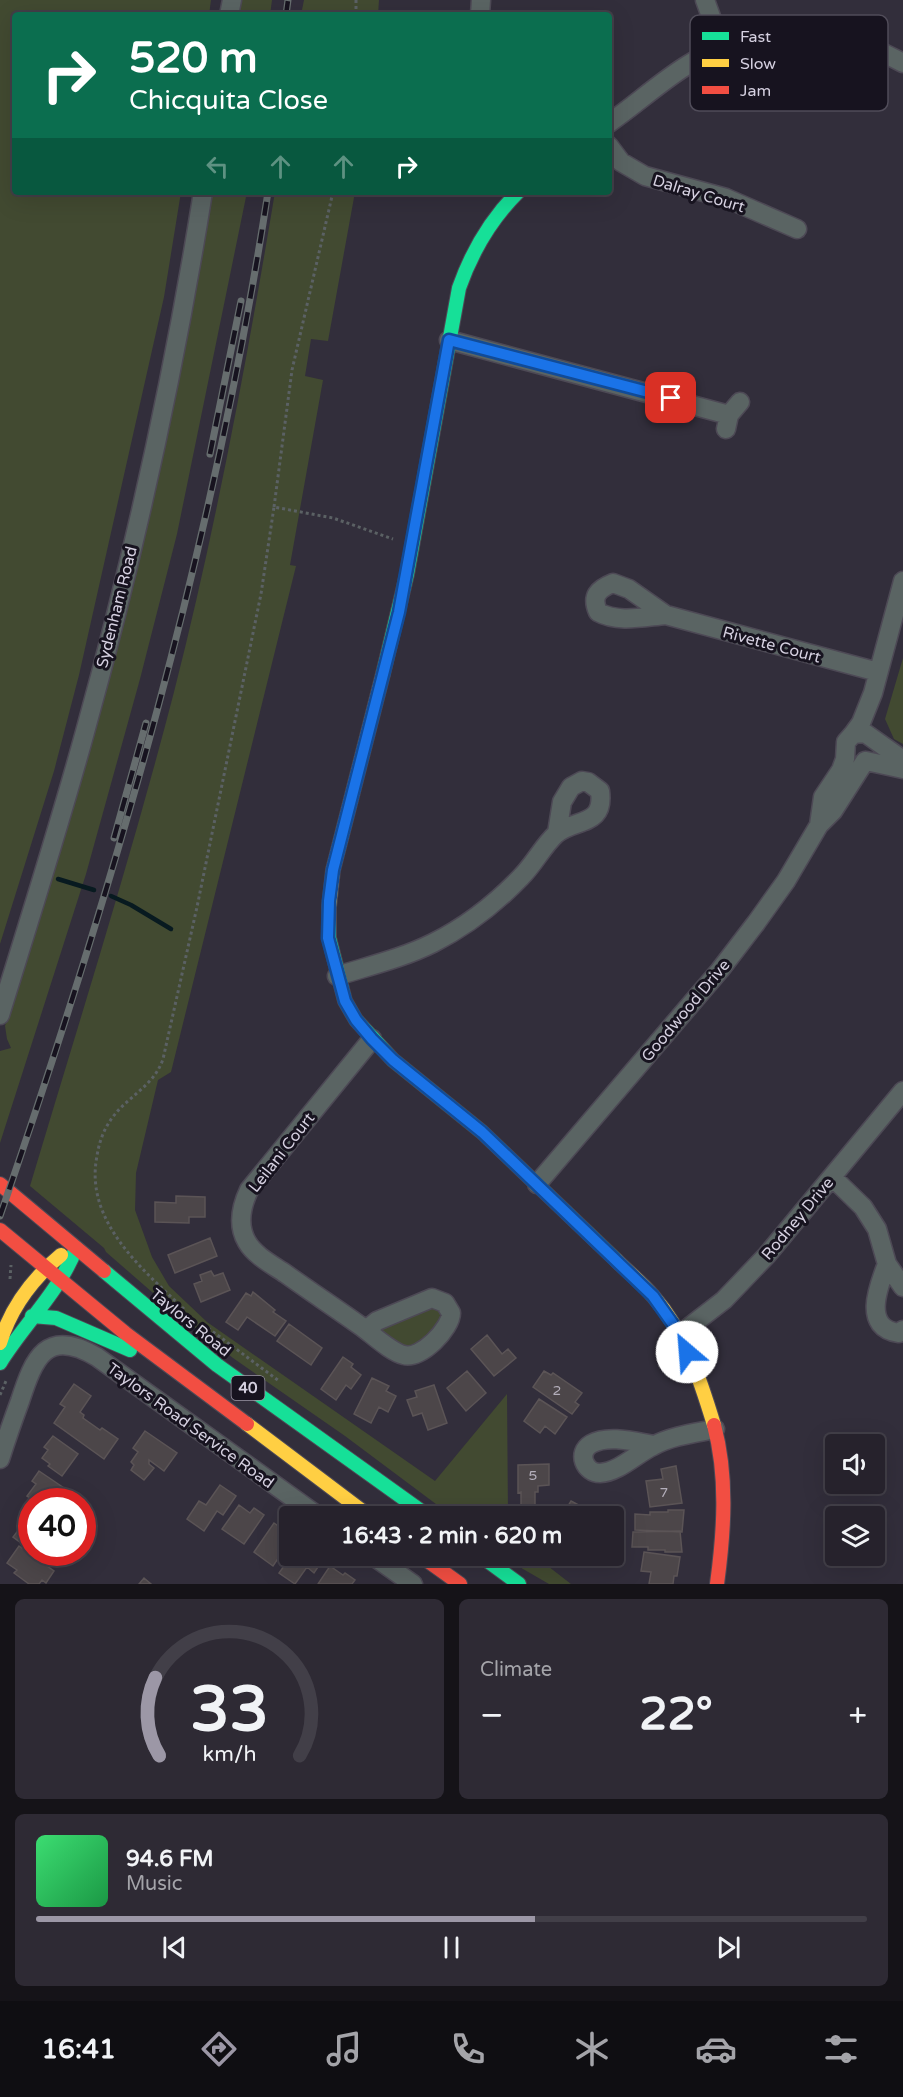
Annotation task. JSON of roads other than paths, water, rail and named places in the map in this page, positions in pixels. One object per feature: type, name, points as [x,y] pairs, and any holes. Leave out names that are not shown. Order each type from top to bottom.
[{"type":"street","points":[[705,0],[710,15]]},
{"type":"street","points":[[888,54],[903,63]]},
{"type":"street","points":[[612,121],[690,63]]},
{"type":"street","name":"Dalray Court","points":[[612,150],[621,162],[645,176],[726,198],[799,228]]},
{"type":"street","name":"Sydenham Road","points":[[0,1015],[85,732],[120,595],[173,358],[202,195]]},
{"type":"street","points":[[515,195],[493,218],[474,249],[459,288],[394,631],[333,870],[328,938],[345,1001],[372,1039],[393,1060],[482,1132],[537,1184],[653,1296],[680,1334],[703,1389],[715,1429],[724,1492],[722,1546],[717,1584]]},
{"type":"street","points":[[449,340],[732,415]]},
{"type":"street","points":[[903,581],[873,693],[866,705],[861,723],[846,742],[846,753],[852,760],[903,769]]},
{"type":"street","name":"Rivette Court","points":[[666,615],[878,672]]},
{"type":"street","points":[[866,761],[874,752],[873,693]]},
{"type":"street","points":[[853,734],[865,733],[903,760]]},
{"type":"street","name":"Goodwood Drive","points":[[819,825],[823,797],[838,777],[846,753]]},
{"type":"street","name":"Goodwood Drive","points":[[537,1184],[720,970],[786,880],[819,825],[833,811],[866,761]]},
{"type":"street","points":[[337,976],[406,955],[459,928],[522,877],[557,833]]},
{"type":"street","name":"Leilani Court","points":[[366,1330],[263,1258],[248,1243],[241,1227],[241,1207],[249,1190],[372,1039]]},
{"type":"street","name":"Rodney Drive","points":[[680,1334],[724,1300],[767,1255],[903,1090]]},
{"type":"street","points":[[832,1177],[863,1207],[877,1229],[887,1264],[903,1287]]},
{"type":"street","name":"Taylors Road","points":[[0,1184],[217,1365],[414,1506]]},
{"type":"street","name":"40","points":[[0,1230],[177,1372],[356,1506]]},
{"type":"street","points":[[0,1343],[4,1328],[17,1303],[46,1268],[60,1256],[76,1248]]},
{"type":"street","points":[[0,1363],[32,1316],[61,1280],[70,1266],[76,1248]]},
{"type":"street","points":[[887,1264],[876,1293],[874,1306],[880,1322],[891,1332],[899,1333],[903,1330]]},
{"type":"street","points":[[32,1316],[56,1318],[72,1324],[177,1372]]},
{"type":"street","name":"Taylors Road Service Road","points":[[0,1459],[35,1361],[50,1348],[76,1347],[97,1357],[304,1506]]},
{"type":"street","points":[[654,1445],[715,1429]]},
{"type":"street","points":[[387,1566],[413,1584]]},
{"type":"street","points":[[435,1566],[460,1584]]},
{"type":"street","points":[[495,1566],[519,1584]]},
{"type":"waterway","points":[[58,879],[94,890]]},
{"type":"waterway","points":[[111,896],[171,929]]},
{"type":"railway","points":[[286,12],[288,0]]},
{"type":"railway","points":[[0,1216],[83,964],[122,837],[157,710],[220,453],[246,323],[267,195]]},
{"type":"railway","points":[[210,454],[241,301]]},
{"type":"railway","points":[[114,838],[146,723]]}]
